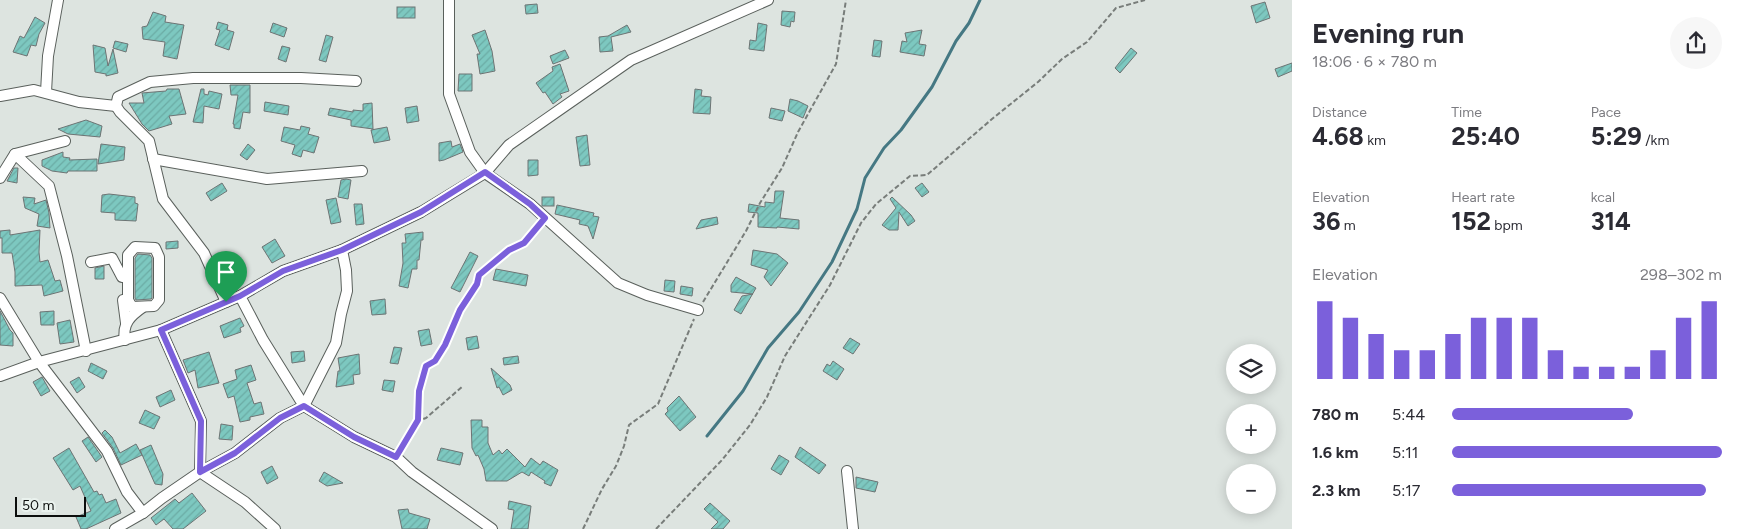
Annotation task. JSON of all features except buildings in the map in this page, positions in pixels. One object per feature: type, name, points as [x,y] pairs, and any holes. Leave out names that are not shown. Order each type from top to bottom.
[{"type":"street","points":[[46,92],[48,56],[58,0]]},
{"type":"street","points":[[449,0],[449,94],[470,152],[485,172],[530,204],[618,283],[647,295],[698,310]]},
{"type":"street","points":[[0,376],[39,362],[161,330],[240,296],[283,271],[342,250],[421,212],[485,172],[509,145],[632,60],[768,0]]},
{"type":"street","points":[[116,106],[118,98],[150,82],[184,79],[301,78],[356,81]]},
{"type":"street","points":[[0,96],[34,90],[79,102],[116,106],[149,142],[163,199],[204,253],[226,302]]},
{"type":"street","points":[[0,178],[15,154],[65,141]]},
{"type":"street","points":[[15,154],[48,186],[67,256],[86,351]]},
{"type":"street","points":[[153,159],[267,179],[362,171]]},
{"type":"street","points":[[125,300],[132,307],[154,306],[159,300],[159,257],[155,248],[136,247],[128,255],[125,277],[125,300],[126,323],[124,331],[125,340]]},
{"type":"street","points":[[115,529],[143,513],[200,472],[235,453],[280,418],[304,406],[336,343],[347,291],[346,270],[342,250]]},
{"type":"street","points":[[91,262],[112,258],[125,277]]},
{"type":"street","points":[[240,296],[262,340],[304,406],[354,437],[396,457],[412,472],[492,529]]},
{"type":"street","points":[[0,298],[39,362],[106,451],[127,492],[143,513]]},
{"type":"street","points":[[126,323],[143,306]]},
{"type":"street","points":[[161,330],[201,421],[200,472]]},
{"type":"street","points":[[847,471],[853,529]]},
{"type":"street","points":[[200,472],[245,502],[275,529]]},
{"type":"path","points":[[583,529],[602,489],[616,466],[624,446],[629,425],[658,404],[698,310],[782,168],[798,132],[836,64],[844,23],[846,0]]},
{"type":"path","points":[[656,529],[722,460],[750,425],[767,397],[785,356],[830,285],[862,223],[876,204],[910,176],[927,175],[1038,82],[1062,59],[1087,42],[1116,8],[1145,0]]},
{"type":"path","points":[[396,457],[418,420],[419,391],[426,366],[435,361],[445,345],[460,310],[477,284],[479,275],[509,250],[524,243],[545,218]]},
{"type":"path","points":[[418,420],[426,418],[463,386]]},
{"type":"waterway","points":[[707,436],[743,391],[768,348],[799,312],[832,262],[857,209],[865,178],[884,148],[901,130],[932,87],[980,0]]},
{"type":"route","points":[[485,172],[530,204],[545,218],[524,243],[509,250],[479,275],[477,284],[460,310],[445,345],[435,361],[426,366],[419,391],[418,420],[396,457],[354,437],[304,406],[280,418],[235,453],[200,472],[201,421],[161,330],[226,302],[283,271],[342,250],[421,212],[485,172]]}]
